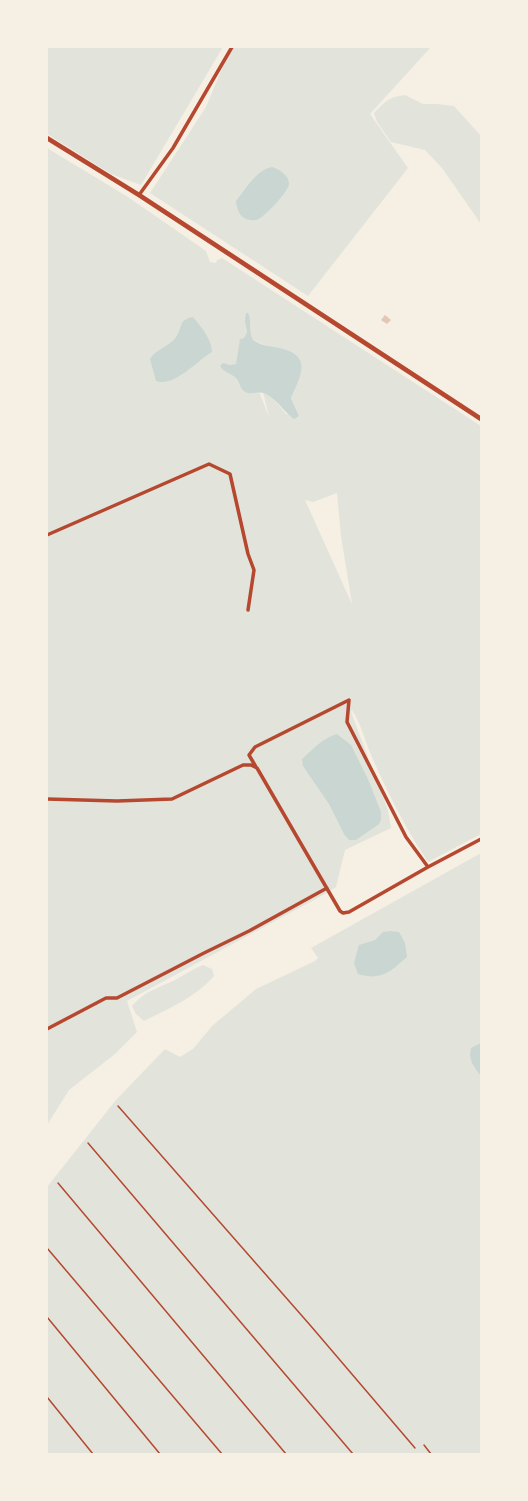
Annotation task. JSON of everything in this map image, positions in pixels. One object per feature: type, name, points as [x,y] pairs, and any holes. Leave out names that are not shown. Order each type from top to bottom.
[{"type":"street","points":[[139,195],[173,148],[232,47]]},
{"type":"street","points":[[47,138],[139,195],[481,419]]},
{"type":"street","points":[[47,535],[209,464],[230,474],[248,554],[254,570],[248,610]]},
{"type":"street","points":[[428,867],[406,837],[347,722],[349,700],[255,747],[249,755],[340,911],[343,913],[349,912],[481,839]]},
{"type":"street","points":[[47,799],[117,801],[172,799],[243,765],[251,765],[257,768]]},
{"type":"street","points":[[47,1029],[106,998],[117,998],[249,931],[327,888]]},
{"type":"lane","points":[[118,1106],[305,1319],[415,1448]]},
{"type":"lane","points":[[88,1143],[353,1454]]},
{"type":"lane","points":[[58,1183],[286,1454]]},
{"type":"lane","points":[[47,1248],[222,1454]]},
{"type":"lane","points":[[47,1317],[160,1454]]},
{"type":"lane","points":[[47,1397],[93,1454]]},
{"type":"lane","points":[[424,1445],[431,1454]]},
{"type":"shaded area","points":[[47,47],[223,47],[141,185],[111,174],[47,134]]},
{"type":"shaded area","points":[[231,47],[431,47],[370,114],[408,168],[308,296],[150,193],[206,107]]},
{"type":"shaded area","points":[[405,95],[423,104],[454,106],[481,136],[481,224],[442,168],[425,150],[391,142],[377,122],[374,113],[381,106],[391,99]]},
{"type":"shaded area","points":[[47,148],[128,197],[206,251],[210,262],[216,263],[217,260],[222,258],[481,426],[481,834],[428,862],[412,837],[391,798],[352,710],[351,712],[388,810],[391,828],[345,850],[336,887],[127,1001],[137,1032],[115,1054],[69,1090],[47,1125]],"holes":[[[246,327],[249,328],[253,340],[268,347],[273,347],[299,380],[291,398],[299,416],[286,414],[273,399],[263,392],[269,417],[240,342],[240,339],[244,338],[247,332]],[[337,493],[341,536],[352,604],[305,500],[313,502]]]},
{"type":"shaded area","points":[[272,167],[278,169],[285,175],[289,181],[288,188],[264,215],[256,220],[244,218],[239,212],[236,201],[256,176]]},
{"type":"shaded area","points":[[246,313],[248,313],[250,319],[253,340],[263,345],[290,351],[297,356],[300,361],[302,367],[301,374],[291,398],[299,416],[294,419],[276,401],[266,394],[248,393],[243,391],[237,379],[220,366],[223,363],[230,365],[236,364],[240,339],[244,338],[247,332],[245,321]]},
{"type":"shaded area","points":[[193,317],[208,338],[212,352],[178,377],[163,382],[156,381],[150,359],[176,337],[185,320]]},
{"type":"shaded area","points":[[337,734],[351,745],[368,779],[381,812],[381,820],[379,824],[356,840],[349,840],[344,834],[329,804],[303,766],[302,759],[323,741]]},
{"type":"shaded area","points":[[481,853],[481,1454],[47,1454],[47,1187],[116,1100],[165,1049],[180,1057],[193,1049],[212,1026],[256,989],[315,961],[318,958],[311,948]]},
{"type":"shaded area","points":[[383,932],[399,932],[405,943],[407,957],[385,974],[379,976],[366,976],[358,974],[354,963],[359,945],[375,940]]},
{"type":"shaded area","points":[[203,965],[212,969],[214,976],[199,990],[181,1002],[144,1021],[136,1014],[132,1006],[142,996]]},
{"type":"shaded area","points":[[481,1043],[481,1076],[472,1063],[470,1052],[471,1048]]},
{"type":"building","points":[[385,315],[391,320],[387,324],[381,320]]}]
